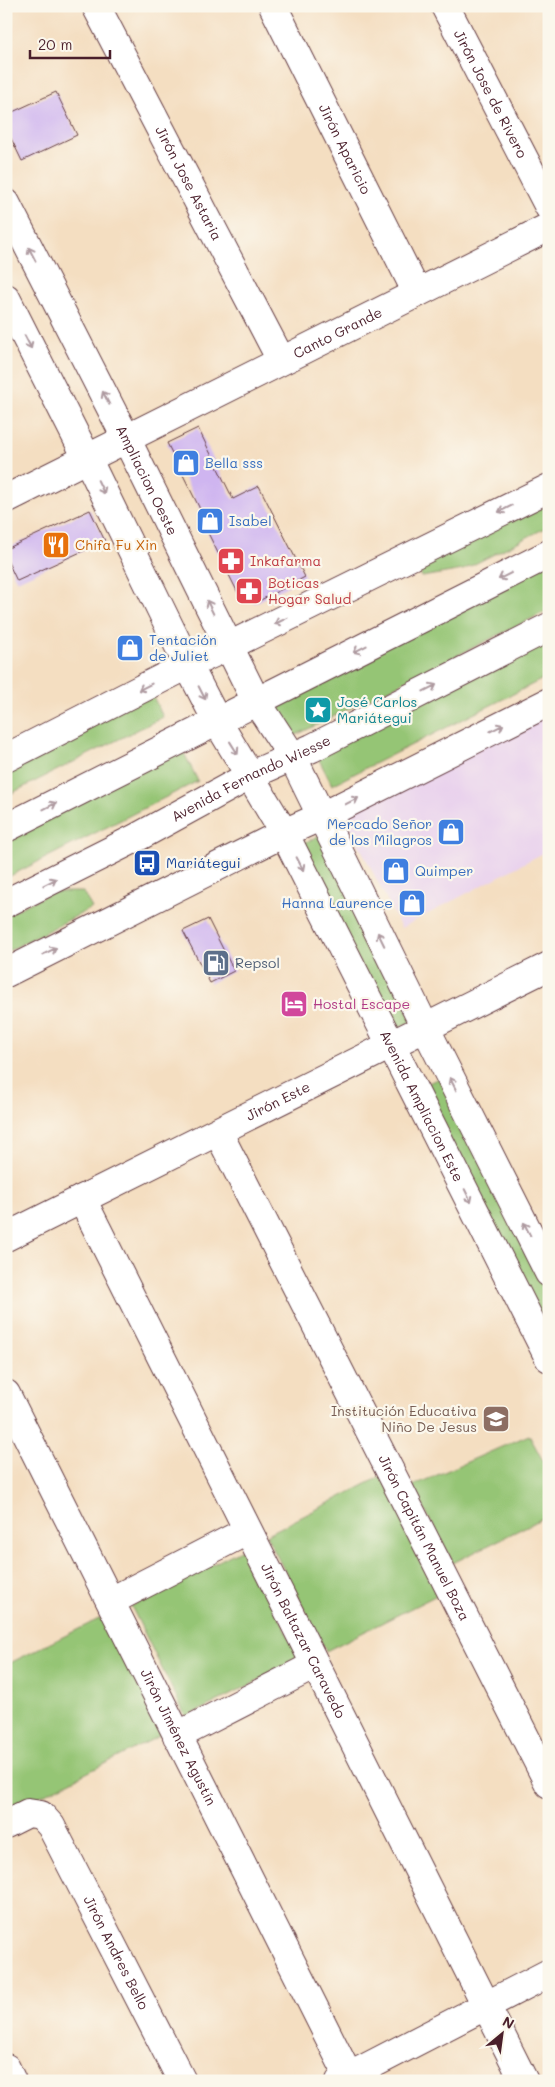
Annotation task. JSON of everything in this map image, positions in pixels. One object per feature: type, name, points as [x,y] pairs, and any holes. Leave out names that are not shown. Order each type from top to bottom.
[{"type":"street","name":"Jirón Jose Astaria","points":[[96,6],[280,360]]},
{"type":"street","name":"Jirón Aparicio","points":[[273,6],[417,293]]},
{"type":"street","name":"Jirón Jose de Rivero","points":[[445,6],[549,207]]},
{"type":"street","name":"Ampliacion Oeste","points":[[6,203],[126,438],[256,701],[292,756]]},
{"type":"street","name":"Canto Grande","points":[[6,499],[549,226]]},
{"type":"street","points":[[6,298],[188,665],[217,721],[251,775]]},
{"type":"street","points":[[6,758],[188,665],[549,488]]},
{"type":"street","points":[[6,828],[549,554]]},
{"type":"street","name":"Avenida Fernando Wiesse","points":[[6,904],[136,838],[251,775],[549,627]]},
{"type":"street","points":[[6,973],[549,702]]},
{"type":"street","points":[[292,756],[424,1027],[549,1273]]},
{"type":"street","name":"Avenida Ampliacion Este","points":[[251,775],[284,833],[392,1044],[549,1358]]},
{"type":"street","name":"Jirón Este","points":[[6,1237],[549,966]]},
{"type":"street","name":"Jirón Capitán Manuel Boza","points":[[218,1132],[549,1784]]},
{"type":"street","name":"Jirón Baltazar Caravedo","points":[[82,1200],[524,2081]]},
{"type":"street","name":"Jirón Jiménez Agustín","points":[[6,1394],[112,1601],[347,2079]]},
{"type":"street","points":[[112,1601],[247,1531]]},
{"type":"street","points":[[177,1736],[315,1665]]},
{"type":"street","name":"Jirón Andres Bello","points":[[6,1824],[28,1813],[41,1814],[51,1826],[182,2081]]},
{"type":"street","points":[[347,2079],[549,1973]]},
{"type":"street","points":[[6,2068],[12,2081]]},
{"type":"shaded area","name":"Mercado Señor de los Milagros","points":[[549,711],[549,850],[401,928],[344,815]]},
{"type":"green space","points":[[549,496],[549,526],[463,570],[422,577],[416,565]]},
{"type":"green space","points":[[549,561],[549,610],[288,739],[264,702]]},
{"type":"green space","points":[[549,637],[549,676],[332,785],[316,754]]},
{"type":"green space","points":[[151,692],[163,717],[6,796],[6,768]]},
{"type":"green space","points":[[178,741],[198,781],[6,878],[6,828]]},
{"type":"green space","points":[[320,835],[412,1021],[393,1031],[300,845]]},
{"type":"green space","points":[[52,892],[83,892],[92,908],[6,952],[6,915]]},
{"type":"green space","points":[[439,1078],[549,1296],[549,1339],[422,1086]]},
{"type":"green space","points":[[529,1435],[549,1472],[549,1515],[453,1563],[412,1486]]},
{"type":"green space","points":[[382,1476],[441,1593],[326,1651],[266,1535]]},
{"type":"green space","points":[[246,1547],[300,1660],[186,1717],[131,1606]]},
{"type":"green space","points":[[109,1614],[167,1732],[6,1814],[6,1665]]},
{"type":"building","points":[[56,92],[77,135],[22,161],[6,128],[6,115]]},
{"type":"building","points":[[198,428],[233,499],[259,486],[305,577],[255,603],[240,597],[199,515],[202,513],[167,443]]},
{"type":"building","name":"Chifa Fu Xin","points":[[90,510],[105,541],[17,581],[6,558],[6,549]]},
{"type":"building","points":[[208,919],[234,971],[210,983],[183,931]]},
{"type":"place","name":"Bella sss","points":[[186,463]]},
{"type":"place","name":"Isabel","points":[[210,521]]},
{"type":"place","name":"Chifa Fu Xin","points":[[56,545]]},
{"type":"place","name":"Inkafarma","points":[[231,561]]},
{"type":"place","name":"Boticas Hogar Salud","points":[[249,591]]},
{"type":"place","name":"Tentación de Juliet","points":[[130,648]]},
{"type":"place","name":"José Carlos Mariátegui","points":[[318,710]]},
{"type":"place","name":"Mercado Señor de los Milagros","points":[[451,832]]},
{"type":"place","name":"Mariátegui","points":[[147,863]]},
{"type":"place","name":"Quimper","points":[[396,871]]},
{"type":"place","name":"Hanna Laurence","points":[[412,903]]},
{"type":"place","name":"Repsol","points":[[216,963]]},
{"type":"place","name":"Hostal Escape","points":[[294,1004]]},
{"type":"place","name":"Institución Educativa Niño De Jesus","points":[[496,1419]]}]
